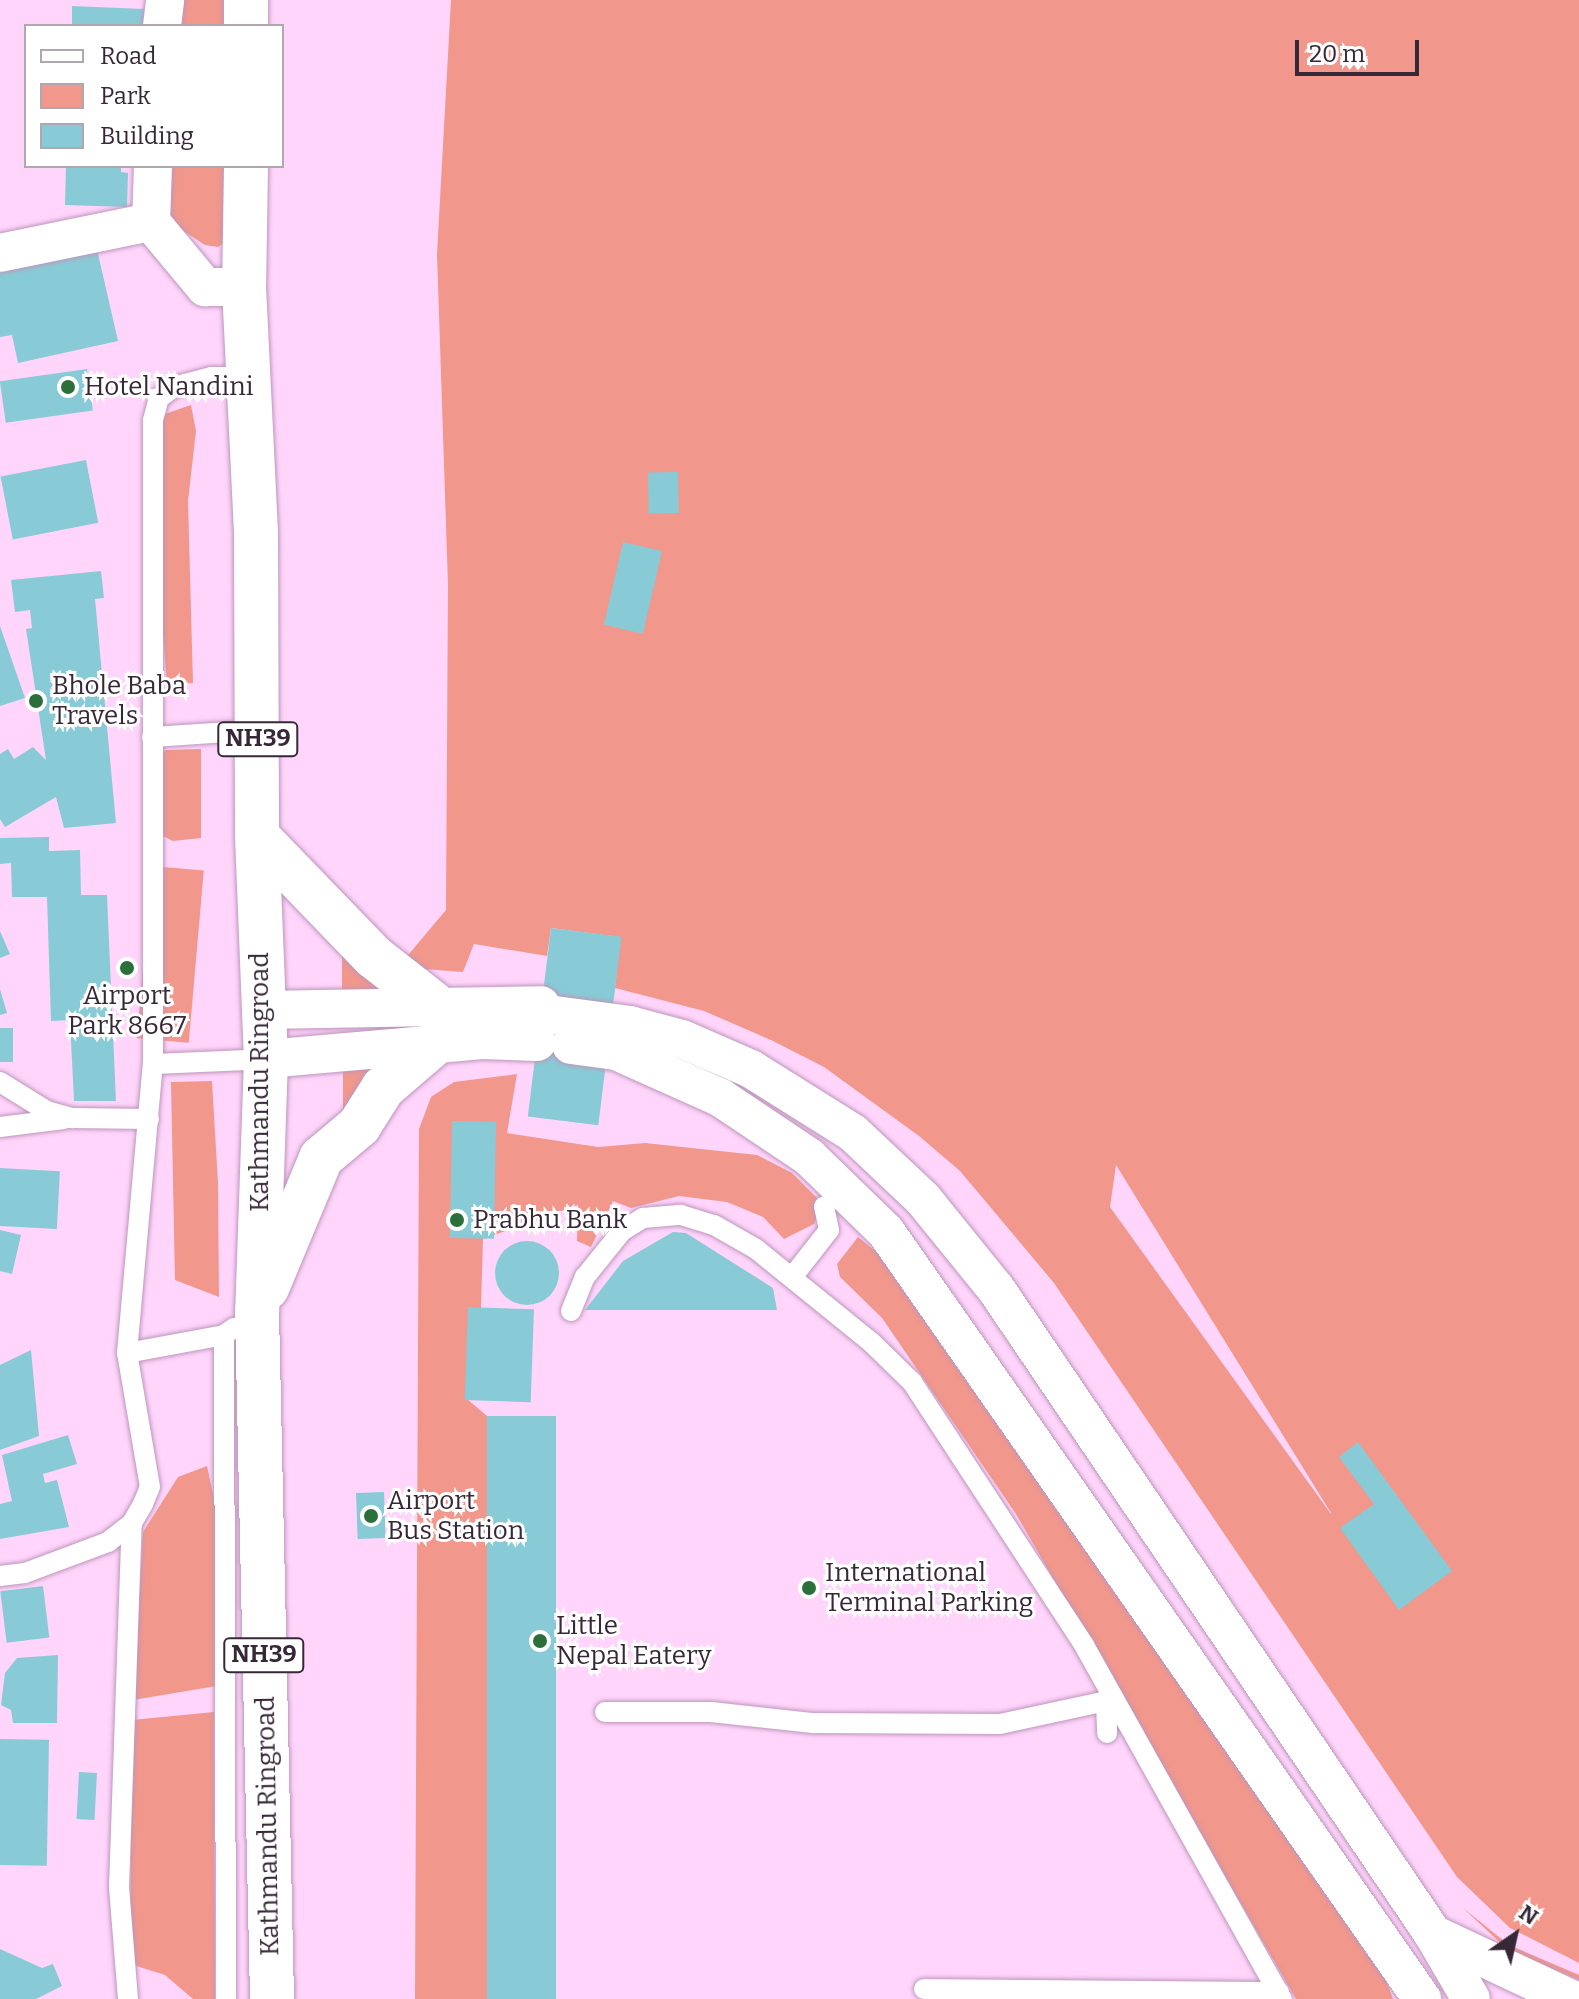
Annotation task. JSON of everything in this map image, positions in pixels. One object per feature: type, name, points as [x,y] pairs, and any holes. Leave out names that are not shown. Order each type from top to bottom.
[{"type":"highway","points":[[246,0],[246,24]]},
{"type":"highway","name":"Kathmandu Ringroad","points":[[246,168],[244,287],[256,536],[257,836],[266,1059],[240,1323],[272,1999]]},
{"type":"highway","points":[[240,1323],[321,1158],[359,1126],[383,1088],[433,1024],[374,957],[257,836]]},
{"type":"street","points":[[162,24],[165,0]]},
{"type":"street","points":[[153,168],[151,222],[205,287],[244,287]]},
{"type":"street","points":[[2,248],[151,222]]},
{"type":"street","points":[[262,1010],[433,1024],[656,1032],[751,1069],[853,1133],[923,1199],[996,1289],[1433,1934],[1471,1999]]},
{"type":"street","points":[[266,1059],[433,1024]]},
{"type":"street","points":[[551,1027],[616,1051],[721,1098],[809,1157],[886,1232],[1422,1999]]},
{"type":"street","points":[[1433,1934],[1525,1982],[1571,1999]]},
{"type":"lane","points":[[128,1999],[119,1887],[132,1523],[150,1487],[127,1353],[153,1064],[153,420],[159,398],[174,387],[212,377],[247,377]]},
{"type":"lane","points":[[152,737],[257,730]]},
{"type":"lane","points":[[153,1064],[266,1059]]},
{"type":"lane","points":[[0,1082],[47,1111],[72,1118]]},
{"type":"lane","points":[[0,1127],[72,1118],[149,1119]]},
{"type":"lane","points":[[793,1276],[829,1230],[824,1207]]},
{"type":"lane","points":[[571,1311],[602,1255],[622,1231],[643,1218],[681,1215],[714,1225],[793,1276],[912,1382],[1084,1645],[1281,1996],[998,1994],[924,1989]]},
{"type":"lane","points":[[127,1353],[240,1323],[226,1999]]},
{"type":"lane","points":[[0,1576],[25,1573],[108,1542],[132,1523]]},
{"type":"lane","points":[[605,1712],[711,1712],[813,1723],[1000,1724],[1106,1701],[1107,1733]]},
{"type":"green space","points":[[169,0],[224,0],[224,24],[169,24]]},
{"type":"green space","points":[[451,0],[1579,0],[1579,1963],[1510,1928],[1457,1877],[1054,1283],[960,1171],[919,1136],[824,1067],[773,1041],[704,1011],[615,988],[620,937],[551,928],[547,956],[474,944],[463,972],[398,967],[446,910],[448,585],[437,254]],"holes":[[[1116,1165],[1331,1514],[1110,1207]]]},
{"type":"green space","points":[[162,168],[226,168],[227,241],[218,247],[205,245],[170,222]]},
{"type":"green space","points":[[191,405],[196,431],[188,501],[193,683],[167,685],[156,539],[159,416]]},
{"type":"green space","points":[[201,749],[201,838],[173,841],[157,833],[157,756],[166,750]]},
{"type":"green space","points":[[152,866],[204,871],[189,1043],[137,1038]]},
{"type":"green space","points":[[342,941],[403,994],[342,991]]},
{"type":"green space","points":[[390,1062],[343,1115],[343,1064]]},
{"type":"green space","points":[[517,1074],[507,1133],[598,1147],[645,1143],[757,1155],[792,1173],[817,1198],[819,1211],[814,1224],[784,1239],[763,1217],[727,1202],[679,1196],[631,1208],[613,1201],[591,1247],[577,1241],[578,1205],[483,1239],[481,1308],[467,1399],[487,1416],[490,1999],[415,1999],[419,1129],[431,1097],[454,1082]]},
{"type":"green space","points":[[212,1081],[218,1183],[219,1297],[175,1280],[171,1082]]},
{"type":"green space","points":[[858,1237],[904,1274],[1384,1975],[1393,1999],[1296,1999],[1016,1514],[882,1318],[840,1277],[837,1264]]},
{"type":"green space","points":[[207,1466],[215,1503],[217,1686],[133,1700],[143,1532],[178,1477]]},
{"type":"green space","points":[[214,1712],[215,1999],[193,1999],[165,1975],[130,1964],[132,1720]]},
{"type":"green space","points":[[1463,1908],[1509,1945],[1579,1975],[1579,1980],[1507,1949]]},
{"type":"building","points":[[72,6],[144,9],[143,24],[72,24]]},
{"type":"building","points":[[66,168],[121,168],[121,172],[128,173],[127,207],[65,205]]},
{"type":"building","points":[[96,245],[118,341],[18,363],[12,335],[0,337],[0,266]]},
{"type":"building","points":[[87,369],[93,411],[6,423],[0,381]]},
{"type":"building","points":[[86,460],[98,523],[13,539],[1,477]]},
{"type":"building","points":[[678,472],[679,513],[649,514],[648,473]]},
{"type":"building","points":[[623,542],[662,551],[643,634],[604,625]]},
{"type":"building","points":[[101,571],[104,598],[95,599],[116,823],[64,828],[56,797],[5,827],[0,819],[0,754],[8,749],[14,759],[33,747],[46,760],[26,629],[32,628],[30,610],[15,612],[11,580]]},
{"type":"building","points":[[0,626],[25,698],[0,706]]},
{"type":"building","points":[[49,837],[49,851],[80,850],[81,895],[107,895],[116,1101],[74,1101],[70,1020],[51,1021],[47,897],[12,897],[11,863],[0,864],[0,838]]},
{"type":"building","points":[[551,928],[621,937],[598,1125],[528,1117]]},
{"type":"building","points":[[0,931],[10,954],[0,958]]},
{"type":"building","points":[[0,989],[7,1013],[0,1015]]},
{"type":"building","points":[[0,1028],[13,1028],[13,1062],[0,1062]]},
{"type":"building","points":[[452,1121],[496,1122],[494,1239],[450,1238]]},
{"type":"building","points":[[0,1168],[60,1171],[57,1229],[0,1226]]},
{"type":"building","points":[[0,1230],[21,1235],[12,1274],[0,1271]]},
{"type":"building","points":[[673,1232],[686,1233],[773,1288],[777,1310],[585,1310],[623,1261]]},
{"type":"building","points":[[527,1241],[545,1247],[553,1255],[559,1273],[553,1291],[545,1299],[527,1305],[509,1299],[501,1291],[495,1273],[501,1255],[509,1247]]},
{"type":"building","points":[[468,1307],[534,1309],[531,1402],[465,1400]]},
{"type":"building","points":[[31,1350],[39,1436],[0,1450],[0,1365]]},
{"type":"building","points":[[487,1416],[556,1416],[556,1999],[487,1999]]},
{"type":"building","points":[[68,1435],[77,1464],[43,1474],[45,1483],[57,1480],[69,1527],[0,1539],[0,1504],[12,1501],[2,1455]]},
{"type":"building","points":[[1358,1442],[1452,1571],[1399,1610],[1340,1528],[1374,1504],[1339,1457]]},
{"type":"building","name":"Airport Bus Station","points":[[384,1492],[386,1538],[358,1539],[356,1493]]},
{"type":"building","points":[[43,1586],[49,1638],[7,1643],[0,1591]]},
{"type":"building","points":[[58,1655],[57,1723],[13,1723],[11,1710],[1,1705],[5,1673],[17,1658]]},
{"type":"building","points":[[0,1739],[49,1740],[47,1866],[0,1865]]},
{"type":"building","points":[[79,1772],[97,1773],[95,1820],[77,1819]]},
{"type":"building","points":[[0,1949],[42,1968],[53,1964],[62,1986],[36,1999],[0,1999]]},
{"type":"place","name":"Hotel Nandini","points":[[68,387]]},
{"type":"place","name":"Bhole Baba Travels","points":[[36,701]]},
{"type":"place","name":"Airport Park 8667","points":[[127,968]]},
{"type":"place","name":"Prabhu Bank","points":[[457,1220]]},
{"type":"place","name":"Airport Bus Station","points":[[371,1516]]},
{"type":"place","name":"International Terminal Parking","points":[[809,1588]]},
{"type":"place","name":"Little Nepal Eatery","points":[[540,1641]]}]
